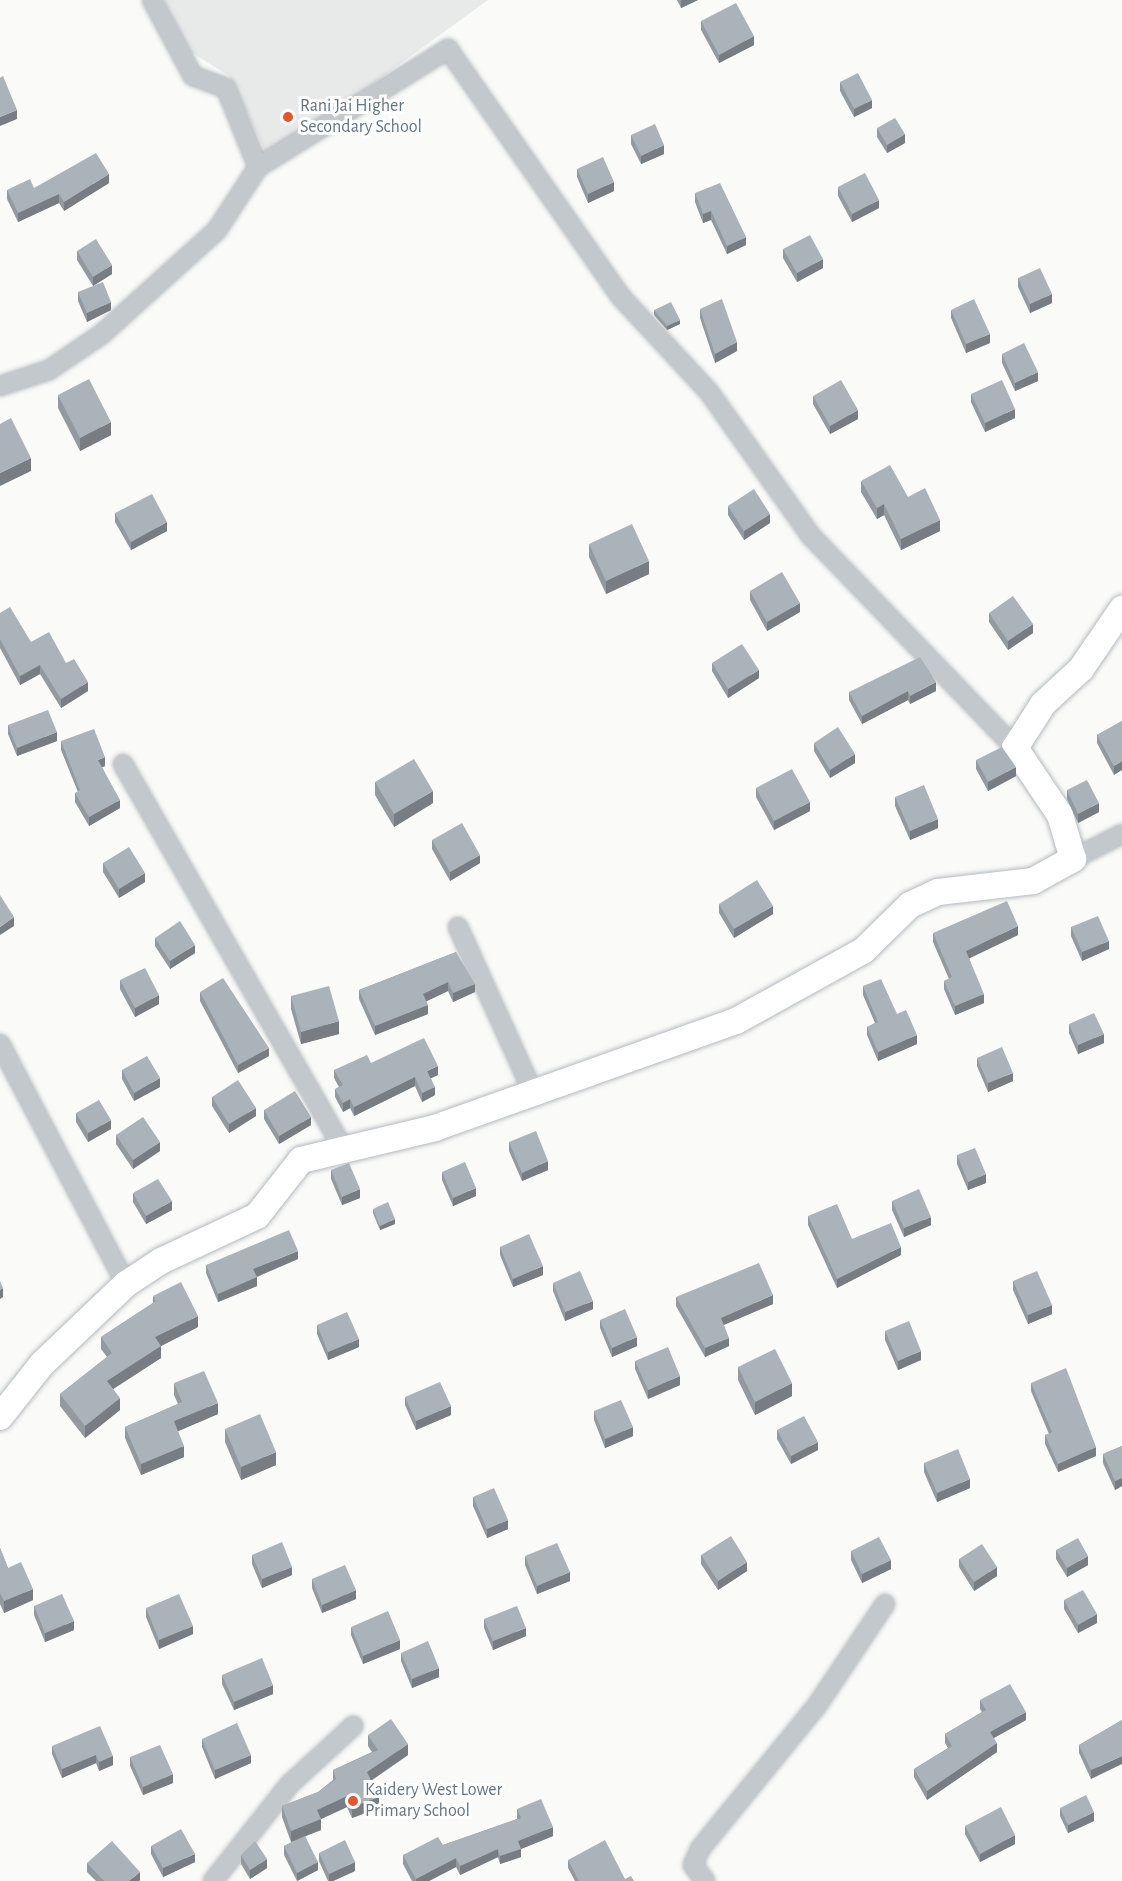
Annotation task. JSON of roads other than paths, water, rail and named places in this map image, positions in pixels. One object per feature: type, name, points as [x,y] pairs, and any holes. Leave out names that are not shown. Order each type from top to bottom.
[{"type":"street","points":[[153,0],[193,76],[226,88],[258,166]]},
{"type":"street","points":[[0,386],[49,370],[102,334],[217,230],[258,166],[448,49],[621,297],[709,392],[811,536],[1015,748],[1060,816],[1072,859]]},
{"type":"street","points":[[1015,748],[1043,704],[1081,669],[1122,609]]},
{"type":"street","points":[[123,764],[343,1148]]},
{"type":"street","points":[[0,1417],[42,1364],[126,1284],[161,1261],[257,1216],[301,1160],[343,1148],[435,1128],[736,1021],[863,951],[910,905],[938,891],[1033,881],[1122,834]]},
{"type":"street","points":[[458,927],[533,1092]]},
{"type":"street","points":[[0,1044],[126,1284]]},
{"type":"street","points":[[705,1881],[693,1864],[700,1849],[816,1707],[885,1604]]},
{"type":"street","points":[[213,1881],[290,1784],[353,1726]]},
{"type":"place","name":"Rani Jai Higher Secondary School","points":[[288,117]]},
{"type":"place","name":"Kaidery West Lower Primary School","points":[[353,1801]]}]
